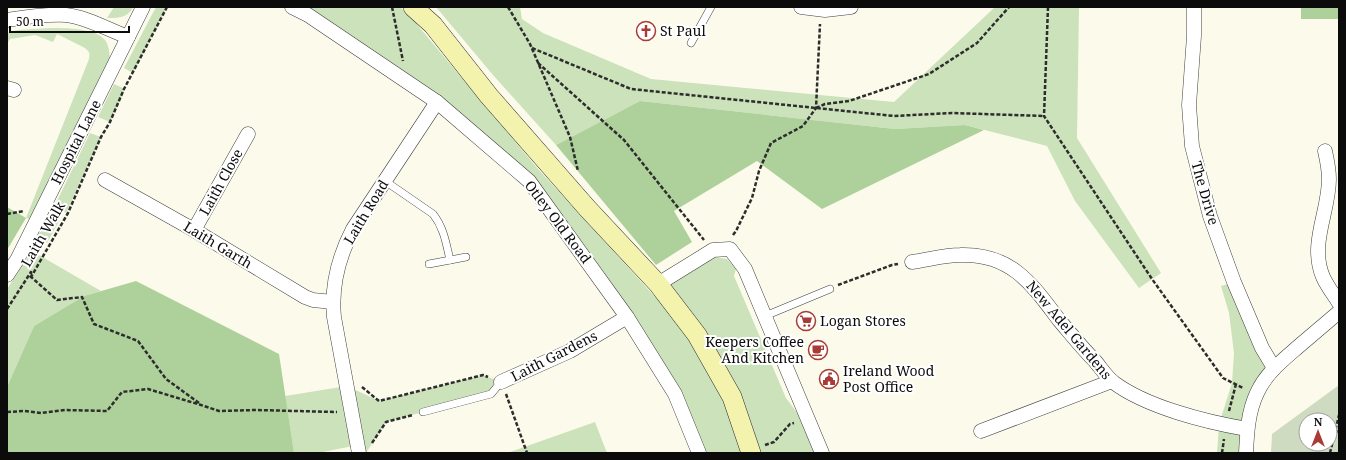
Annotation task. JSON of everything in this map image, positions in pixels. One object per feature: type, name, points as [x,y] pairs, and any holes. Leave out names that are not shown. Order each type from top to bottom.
[{"type":"street","name":"Hospital Lane","points":[[7,275],[17,260],[143,7]]},
{"type":"street","name":"Otley Old Road","points":[[292,7],[308,15],[437,102],[529,182],[628,317],[675,394],[699,453]]},
{"type":"street","name":"Otley Old Road","points":[[413,7],[433,25],[489,96],[587,208],[658,284],[697,335],[732,397],[751,452]]},
{"type":"street","points":[[801,7],[821,10],[851,7]]},
{"type":"street","name":"The Drive","points":[[1194,7],[1194,36],[1189,105],[1192,146],[1210,216],[1234,282],[1262,348],[1274,368]]},
{"type":"street","points":[[7,20],[46,11],[80,18],[128,37]]},
{"type":"street","name":"Laith Road","points":[[365,450],[351,410],[334,317],[332,302],[339,264],[354,228],[437,102]]},
{"type":"street","name":"Laith Close","points":[[194,230],[248,134]]},
{"type":"street","points":[[1325,151],[1329,179],[1319,232],[1318,258],[1323,277],[1339,303]]},
{"type":"street","name":"Laith Garth","points":[[105,180],[194,230],[305,297],[319,301],[332,302]]},
{"type":"street","points":[[658,284],[717,250],[730,249],[745,269],[822,453]]},
{"type":"street","name":"New Adel Gardens","points":[[912,262],[960,255],[992,259],[1006,264],[1019,272],[1032,284],[1074,338],[1112,381],[1125,390],[1154,404],[1218,424],[1247,429]]},
{"type":"street","points":[[1246,453],[1247,429],[1251,408],[1256,394],[1264,380],[1274,368],[1339,312]]},
{"type":"street","name":"Laith Gardens","points":[[501,382],[570,351],[628,317]]},
{"type":"street","points":[[981,431],[1112,381]]},
{"type":"lane","points":[[691,43],[711,7]]},
{"type":"lane","points":[[385,181],[433,214],[439,221],[443,230],[450,260]]},
{"type":"lane","points":[[429,264],[466,257]]},
{"type":"lane","points":[[765,316],[830,289]]},
{"type":"lane","points":[[423,412],[491,394],[501,382]]},
{"type":"path","name":"Laith Walk","points":[[30,277],[68,213],[101,137],[110,122],[124,89],[167,7]]},
{"type":"path","points":[[392,7],[407,81]]},
{"type":"path","points":[[508,7],[532,48],[570,137],[579,172]]},
{"type":"path","points":[[538,63],[624,140],[717,250],[736,231],[752,198],[759,171],[771,143],[803,126],[816,108],[825,104],[849,101],[929,74],[977,43],[1009,7]]},
{"type":"path","points":[[1048,7],[1044,116],[1152,279],[1223,378],[1256,394]]},
{"type":"path","points":[[816,108],[821,10]]},
{"type":"path","points":[[532,48],[631,89],[894,116],[952,113],[1044,116]]},
{"type":"path","points":[[17,260],[30,277],[57,300],[82,297],[94,324],[138,340],[166,379],[201,405]]},
{"type":"path","points":[[830,289],[845,281],[892,265],[912,262]]},
{"type":"path","name":"Laith Walk","points":[[7,309],[31,272],[30,277]]},
{"type":"path","points":[[344,373],[379,401],[483,375],[501,382],[527,453]]},
{"type":"path","points":[[7,412],[24,411],[41,413],[65,410],[107,411],[122,392],[148,390],[219,411],[255,410],[339,412],[351,410]]},
{"type":"path","points":[[365,450],[386,422],[423,412]]},
{"type":"path","points":[[751,452],[774,442],[790,424]]},
{"type":"green space","points":[[114,7],[133,7],[131,11],[125,15],[107,18]]},
{"type":"green space","points":[[156,7],[167,7],[133,73],[124,68]]},
{"type":"green space","points":[[292,7],[400,7],[409,15],[538,169],[655,297],[673,283],[715,257],[727,259],[736,269],[734,276],[786,398],[798,414],[815,453],[699,453],[675,394],[529,181],[437,102]]},
{"type":"green space","points":[[436,7],[520,7],[522,19],[543,33],[651,79],[894,102],[995,7],[1079,7],[1077,138],[1161,273],[1139,288],[1075,201],[1047,146],[965,125],[895,129],[640,101],[556,145],[493,75]]},
{"type":"green space","points":[[1301,7],[1339,7],[1339,19],[1301,19]]},
{"type":"green space","points":[[51,28],[88,31],[101,36],[107,44],[110,58],[30,219],[26,218],[89,59],[89,54],[85,48],[57,34],[53,42],[35,35],[10,39],[7,44],[7,33],[18,30]]},
{"type":"green space","points":[[114,84],[125,89],[110,122],[98,117]]},
{"type":"green space","points":[[640,101],[895,129],[965,125],[984,130],[822,209],[757,161],[674,211],[692,242],[656,265],[556,145]]},
{"type":"green space","points":[[90,133],[101,137],[66,213],[55,205]]},
{"type":"green space","points":[[7,207],[26,218],[7,250]]},
{"type":"green space","points":[[49,215],[59,221],[47,243],[37,238]]},
{"type":"green space","points":[[32,251],[101,291],[84,296],[34,326],[7,387],[7,289]]},
{"type":"green space","points":[[136,281],[279,354],[294,453],[7,453],[7,387],[34,326],[84,296]]},
{"type":"green space","points":[[1234,282],[1274,368],[1264,380],[1246,453],[1217,453],[1219,424],[1232,383],[1234,353],[1229,313],[1221,286]]},
{"type":"green space","points":[[483,375],[501,382],[491,394],[386,422],[366,453],[359,453],[358,445],[318,453],[294,453],[285,396],[347,386],[379,401]]},
{"type":"green space","points":[[1339,385],[1339,453],[1271,453],[1272,434],[1298,415],[1298,452],[1338,452],[1338,412],[1302,412]]},
{"type":"green space","points":[[595,422],[607,453],[507,453]]},
{"type":"place","name":"St Paul","points":[[646,31]]},
{"type":"place","name":"Logan Stores","points":[[806,321]]},
{"type":"place","name":"Keepers Coffee And Kitchen","points":[[818,350]]},
{"type":"place","name":"Ireland Wood Post Office","points":[[829,379]]}]
